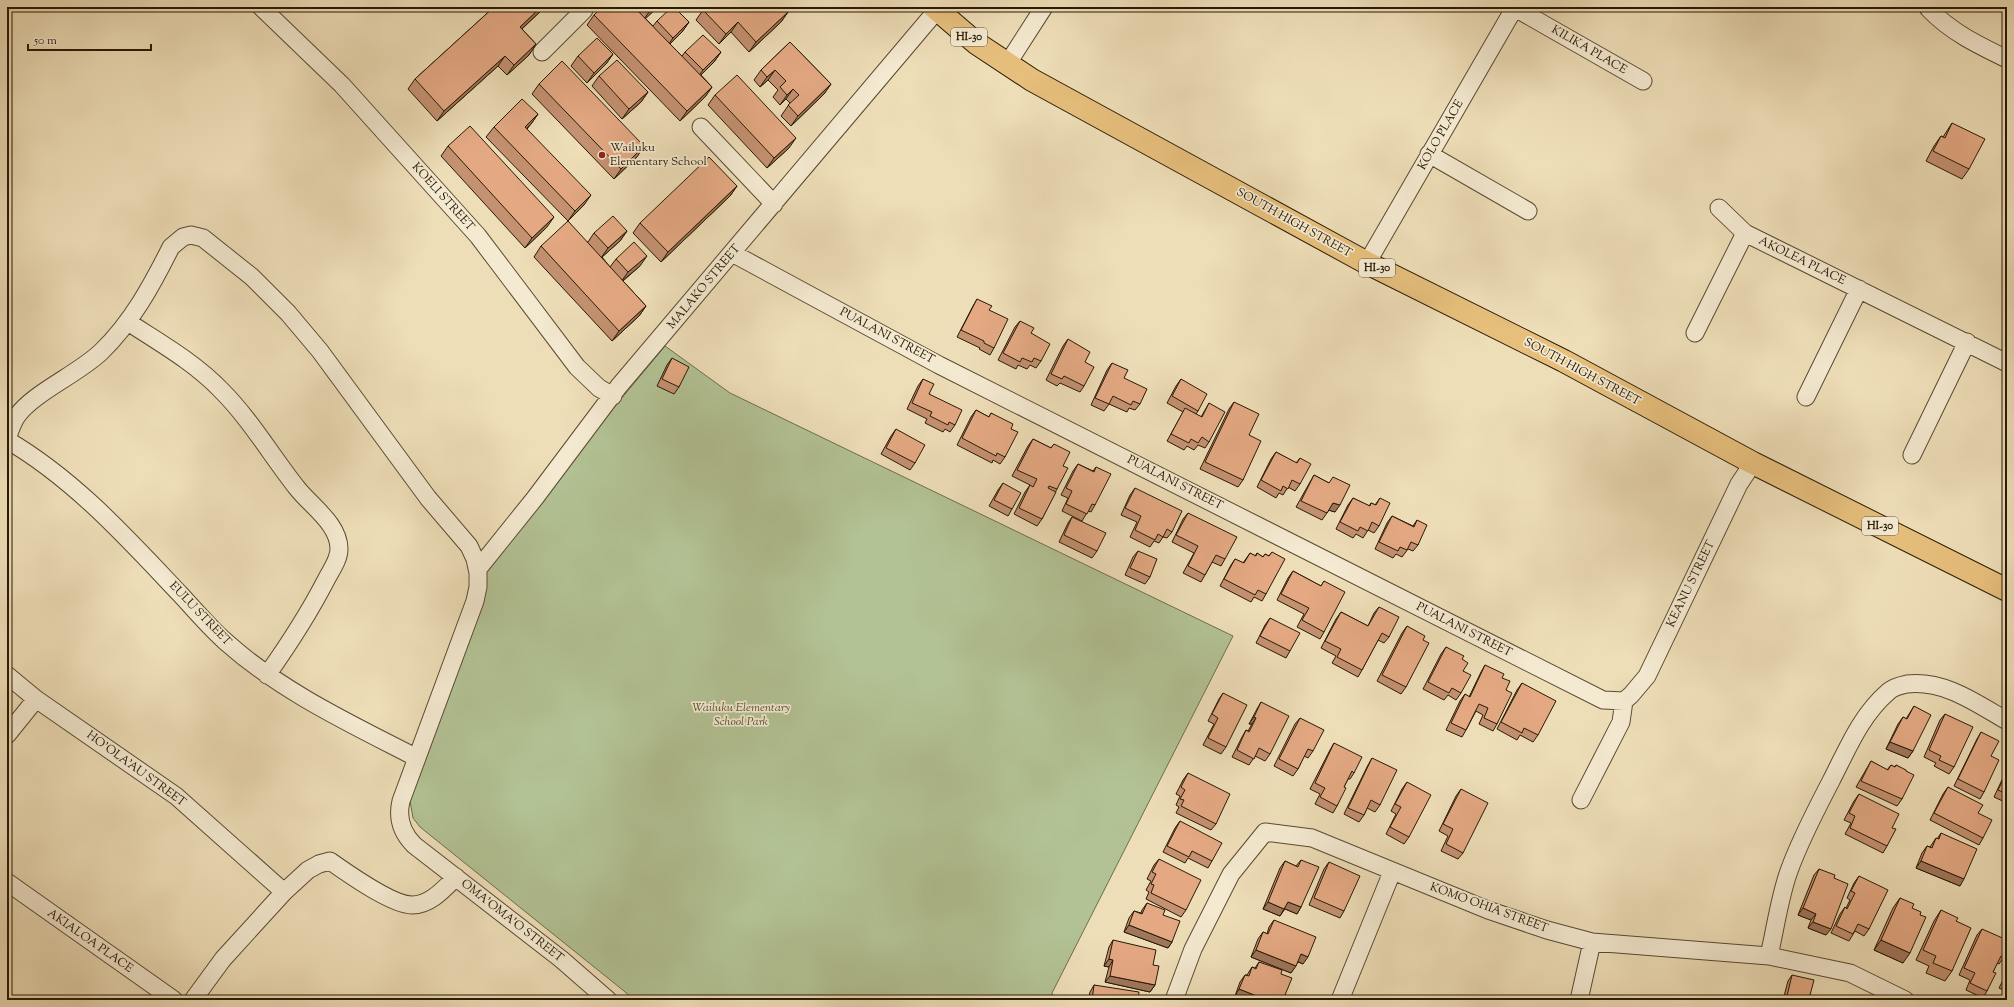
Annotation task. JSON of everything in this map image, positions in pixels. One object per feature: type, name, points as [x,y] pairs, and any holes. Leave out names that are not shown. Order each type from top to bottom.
[{"type":"main road","name":"SOUTH HIGH STREET","points":[[936,9],[976,42],[1032,80],[1367,263],[1564,361],[1753,463]]},
{"type":"main road","name":"HI-30","points":[[1753,463],[2007,590]]},
{"type":"street","name":"KOELI STREET","points":[[261,7],[342,85],[478,236],[577,367],[599,388],[613,396]]},
{"type":"street","points":[[542,52],[584,10],[581,7]]},
{"type":"street","points":[[1008,63],[1044,7]]},
{"type":"street","name":"KILIKA PLACE","points":[[1515,7],[1643,81]]},
{"type":"street","name":"KOLO PLACE","points":[[1367,263],[1515,7]]},
{"type":"street","points":[[1930,7],[1929,9],[1942,23],[1957,34],[2007,59]]},
{"type":"street","name":"MALAKO STREET","points":[[478,569],[535,498],[639,362],[774,204],[936,9]]},
{"type":"street","points":[[701,127],[774,204]]},
{"type":"street","points":[[1429,154],[1528,211]]},
{"type":"street","name":"AKOLEA PLACE","points":[[1719,208],[1745,233],[2007,363]]},
{"type":"street","name":"AKOLEA PLACE","points":[[1695,333],[1745,233]]},
{"type":"street","points":[[7,439],[13,422],[22,410],[34,400],[79,370],[100,353],[128,322],[144,298],[175,242],[183,237],[191,235],[200,237],[208,241],[257,282],[288,313],[320,351],[428,498],[466,541],[473,552],[478,569]]},
{"type":"street","name":"PUALANI STREET","points":[[732,253],[940,365],[1603,700],[1624,701]]},
{"type":"street","name":"AKOLEA PLACE","points":[[1806,397],[1859,289]]},
{"type":"street","points":[[128,322],[195,366],[221,390],[244,416],[297,488],[332,528],[337,538],[339,549],[336,561],[310,610],[267,674]]},
{"type":"street","points":[[1912,455],[1967,342]]},
{"type":"street","name":"EULU STREET","points":[[7,439],[37,459],[111,522],[226,642],[267,674],[316,706],[417,758]]},
{"type":"street","name":"KEANU STREET","points":[[1624,701],[1631,696],[1648,676],[1739,484],[1753,463]]},
{"type":"street","name":"OMA'OMA'O STREET","points":[[478,569],[477,594],[401,801],[400,811],[403,829],[414,845],[561,960],[608,1000]]},
{"type":"street","name":"HO'OLA'AU STREET","points":[[7,675],[36,699],[176,796],[284,892]]},
{"type":"street","points":[[1769,956],[1788,872],[1812,818],[1855,734],[1873,707],[1889,690],[1906,684],[1925,684],[1943,687],[1964,695],[2007,721]]},
{"type":"street","points":[[7,735],[36,699]]},
{"type":"street","points":[[1581,800],[1621,722],[1624,701]]},
{"type":"street","name":"KOMO OHIA STREET","points":[[1174,1000],[1193,949],[1231,874],[1265,832],[1312,838],[1488,910],[1547,930],[1592,942],[1769,956],[1850,974],[1905,1000]]},
{"type":"street","points":[[193,1000],[223,959],[284,892],[308,870],[319,864],[330,861],[389,898],[412,905],[428,900],[442,891],[456,877]]},
{"type":"street","points":[[1340,1000],[1392,872]]},
{"type":"street","name":"AKIALOA PLACE","points":[[7,882],[174,1000]]},
{"type":"street","points":[[1579,1000],[1592,942]]},
{"type":"green space","name":"Wailuku Elementary School Park","points":[[665,346],[730,393],[1233,636],[1052,993],[1053,1000],[634,1000],[420,827],[413,818],[409,795],[484,564]]},
{"type":"building","points":[[494,7],[541,7],[520,27],[536,44],[514,65],[505,56],[444,111],[415,79]]},
{"type":"building","points":[[602,7],[634,7],[712,87],[687,111],[594,15]]},
{"type":"building","points":[[644,7],[654,7],[649,12]]},
{"type":"building","points":[[672,7],[674,7],[689,22],[673,38],[657,21]]},
{"type":"building","points":[[706,7],[783,7],[788,12],[756,42],[738,22],[726,34],[703,10]]},
{"type":"building","points":[[703,35],[721,52],[703,70],[685,52]]},
{"type":"building","points":[[597,38],[613,54],[594,73],[578,56]]},
{"type":"building","points":[[790,42],[831,84],[798,116],[788,105],[799,95],[793,89],[787,95],[780,87],[786,81],[775,70],[767,77],[761,70]]},
{"type":"building","points":[[617,60],[648,92],[629,109],[599,76]]},
{"type":"building","points":[[562,61],[644,146],[621,169],[539,84]]},
{"type":"building","points":[[737,75],[796,138],[774,158],[715,95]]},
{"type":"building","points":[[522,99],[538,114],[525,127],[591,195],[575,211],[494,127]]},
{"type":"building","points":[[1952,123],[1985,139],[1969,169],[1933,151],[1941,136],[1945,138]]},
{"type":"building","points":[[470,126],[554,217],[532,238],[448,146]]},
{"type":"building","points":[[709,157],[737,186],[668,252],[640,223]]},
{"type":"building","points":[[613,216],[627,231],[608,248],[594,233]]},
{"type":"building","points":[[568,221],[646,306],[619,331],[541,246]]},
{"type":"building","points":[[634,242],[647,256],[628,272],[616,259]]},
{"type":"building","points":[[977,299],[992,306],[989,310],[1008,319],[994,348],[984,343],[984,341],[961,330]]},
{"type":"building","points":[[1020,321],[1034,328],[1031,333],[1050,344],[1041,361],[1034,358],[1032,362],[1022,358],[1020,362],[1003,353]]},
{"type":"building","points":[[1068,339],[1090,352],[1085,362],[1094,367],[1084,386],[1064,376],[1062,379],[1051,374]]},
{"type":"building","points":[[672,358],[689,367],[679,387],[662,379]]},
{"type":"building","points":[[1112,363],[1128,370],[1124,378],[1147,389],[1140,404],[1133,401],[1131,405],[1113,396],[1109,404],[1095,398]]},
{"type":"building","points":[[923,379],[934,384],[929,394],[962,410],[955,425],[949,422],[948,425],[930,416],[932,412],[912,403]]},
{"type":"building","points":[[1181,379],[1207,394],[1198,411],[1172,396]]},
{"type":"building","points":[[1234,402],[1259,414],[1249,435],[1261,441],[1243,480],[1205,462]]},
{"type":"building","points":[[1209,403],[1225,412],[1209,442],[1202,437],[1198,443],[1191,439],[1189,443],[1171,434],[1185,408],[1202,417]]},
{"type":"building","points":[[976,410],[989,417],[991,413],[1013,424],[1011,429],[1018,432],[1005,457],[997,453],[996,456],[962,438]]},
{"type":"building","points":[[896,429],[925,445],[915,463],[886,448]]},
{"type":"building","points":[[1033,439],[1051,448],[1054,444],[1070,452],[1063,466],[1068,468],[1057,489],[1049,486],[1048,488],[1056,492],[1042,519],[1019,508],[1030,485],[1033,487],[1037,479],[1017,470]]},
{"type":"building","points":[[1276,452],[1297,463],[1300,458],[1311,464],[1300,484],[1292,480],[1288,489],[1283,486],[1281,491],[1261,480]]},
{"type":"building","points":[[1078,464],[1094,472],[1096,467],[1111,474],[1095,505],[1092,504],[1087,514],[1066,504],[1072,491],[1066,488]]},
{"type":"building","points":[[1314,475],[1329,483],[1333,477],[1350,485],[1340,505],[1333,503],[1327,513],[1301,501]]},
{"type":"building","points":[[1003,483],[1021,493],[1012,509],[994,500]]},
{"type":"building","points":[[1135,488],[1182,511],[1172,532],[1167,529],[1163,537],[1158,534],[1155,540],[1135,530],[1141,516],[1125,508]]},
{"type":"building","points":[[1353,498],[1370,506],[1371,503],[1376,505],[1380,498],[1390,503],[1379,526],[1372,522],[1368,531],[1360,527],[1358,531],[1340,522]]},
{"type":"building","points":[[1188,513],[1237,537],[1225,559],[1216,555],[1205,575],[1188,566],[1198,546],[1176,535]]},
{"type":"building","points":[[1392,516],[1414,527],[1417,520],[1427,525],[1418,545],[1411,542],[1407,550],[1400,547],[1398,551],[1379,542]]},
{"type":"building","points":[[1072,517],[1106,533],[1097,551],[1064,535]]},
{"type":"building","points":[[1138,551],[1157,559],[1150,577],[1130,568]]},
{"type":"building","points":[[1272,552],[1285,559],[1266,594],[1258,590],[1255,595],[1224,579],[1235,559],[1244,563],[1250,553],[1256,556],[1257,553],[1263,557],[1265,554],[1269,556]]},
{"type":"building","points":[[1293,571],[1321,586],[1324,581],[1345,592],[1324,632],[1302,620],[1309,608],[1281,594]]},
{"type":"building","points":[[1379,607],[1399,617],[1389,637],[1382,633],[1362,670],[1337,657],[1341,649],[1325,641],[1341,612],[1368,626]]},
{"type":"building","points":[[1270,618],[1300,633],[1290,651],[1260,636]]},
{"type":"building","points":[[1407,626],[1425,636],[1423,640],[1429,643],[1406,687],[1382,675]]},
{"type":"building","points":[[1446,647],[1464,656],[1462,659],[1468,663],[1463,671],[1471,675],[1461,693],[1452,688],[1449,693],[1428,682]]},
{"type":"building","points":[[1485,665],[1504,674],[1502,678],[1510,681],[1506,690],[1512,693],[1497,724],[1484,718],[1488,708],[1479,704],[1466,730],[1451,723],[1465,694],[1470,697]]},
{"type":"building","points":[[1522,683],[1556,701],[1538,735],[1524,728],[1522,733],[1501,722]]},
{"type":"building","points":[[1223,693],[1247,705],[1226,747],[1208,738],[1218,718],[1212,714]]},
{"type":"building","points":[[1261,702],[1289,716],[1270,754],[1259,748],[1254,759],[1237,750],[1246,730],[1249,732],[1256,718],[1254,717]]},
{"type":"building","points":[[1914,706],[1931,715],[1913,751],[1890,742],[1903,717],[1907,719]]},
{"type":"building","points":[[1945,714],[1973,727],[1954,767],[1939,760],[1941,756],[1929,750]]},
{"type":"building","points":[[1300,718],[1324,730],[1313,751],[1308,749],[1298,769],[1279,759]]},
{"type":"building","points":[[1981,732],[1999,741],[1991,756],[1999,760],[1984,792],[1958,779]]},
{"type":"building","points":[[1334,743],[1362,757],[1354,773],[1352,771],[1337,806],[1320,797],[1325,788],[1315,783]]},
{"type":"building","points":[[1372,758],[1397,770],[1380,805],[1371,800],[1364,815],[1348,808]]},
{"type":"building","points":[[1871,761],[1888,770],[1891,765],[1895,767],[1896,765],[1914,775],[1902,799],[1861,781]]},
{"type":"building","points":[[2007,772],[2007,794],[1998,790]]},
{"type":"building","points":[[1188,773],[1230,794],[1216,824],[1181,806],[1184,800],[1180,799],[1185,790],[1181,787]]},
{"type":"building","points":[[1407,782],[1431,795],[1409,837],[1390,827],[1401,807],[1395,804]]},
{"type":"building","points":[[1948,787],[1983,805],[1978,813],[1992,820],[1983,838],[1934,813]]},
{"type":"building","points":[[1461,789],[1488,803],[1463,853],[1446,844],[1453,829],[1443,824]]},
{"type":"building","points":[[1859,794],[1899,814],[1892,828],[1896,829],[1887,846],[1850,828],[1855,816],[1849,813]]},
{"type":"building","points":[[1180,821],[1222,843],[1212,861],[1192,851],[1189,857],[1167,846]]},
{"type":"building","points":[[1941,833],[1977,849],[1964,879],[1921,861],[1927,846],[1932,848],[1936,838],[1939,839]]},
{"type":"building","points":[[1159,859],[1201,880],[1186,910],[1151,893],[1154,885],[1151,884],[1156,874],[1152,872]]},
{"type":"building","points":[[1301,860],[1319,867],[1301,907],[1288,902],[1284,909],[1268,902],[1285,861],[1298,867]]},
{"type":"building","points":[[1329,862],[1360,876],[1344,911],[1314,898]]},
{"type":"building","points":[[1819,869],[1835,875],[1834,878],[1848,884],[1831,929],[1813,922],[1816,914],[1803,908]]},
{"type":"building","points":[[1859,876],[1888,890],[1869,929],[1858,924],[1853,934],[1836,926],[1845,907],[1847,909],[1855,893],[1851,891]]},
{"type":"building","points":[[1900,898],[1914,904],[1912,908],[1921,912],[1920,915],[1926,917],[1910,953],[1881,940]]},
{"type":"building","points":[[1147,903],[1165,910],[1163,915],[1180,921],[1172,942],[1129,925],[1134,911],[1142,914]]},
{"type":"building","points":[[1941,910],[1958,918],[1956,921],[1971,928],[1952,971],[1933,963],[1936,956],[1923,950]]},
{"type":"building","points":[[1274,920],[1316,937],[1308,957],[1301,954],[1296,966],[1256,950],[1263,932],[1268,934]]},
{"type":"building","points":[[1982,929],[2007,940],[2007,951],[2004,957],[2001,956],[1993,972],[1996,973],[1987,991],[1970,983],[1975,973],[1964,968]]},
{"type":"building","points":[[1113,940],[1156,950],[1153,965],[1159,966],[1155,985],[1110,976],[1113,960],[1109,959]]},
{"type":"building","points":[[1259,962],[1282,970],[1281,974],[1292,978],[1283,1000],[1267,1000],[1239,989],[1245,975],[1249,976],[1252,967],[1256,969]]},
{"type":"building","points":[[1792,975],[1814,980],[1809,999],[1811,1000],[1786,1000]]},
{"type":"building","points":[[2007,975],[2007,983],[2004,981]]},
{"type":"building","points":[[1094,985],[1139,992],[1138,1000],[1092,1000]]},
{"type":"building","points":[[1850,997],[1857,1000],[1849,1000]]},
{"type":"place","name":"Wailuku Elementary School","points":[[602,155]]}]
